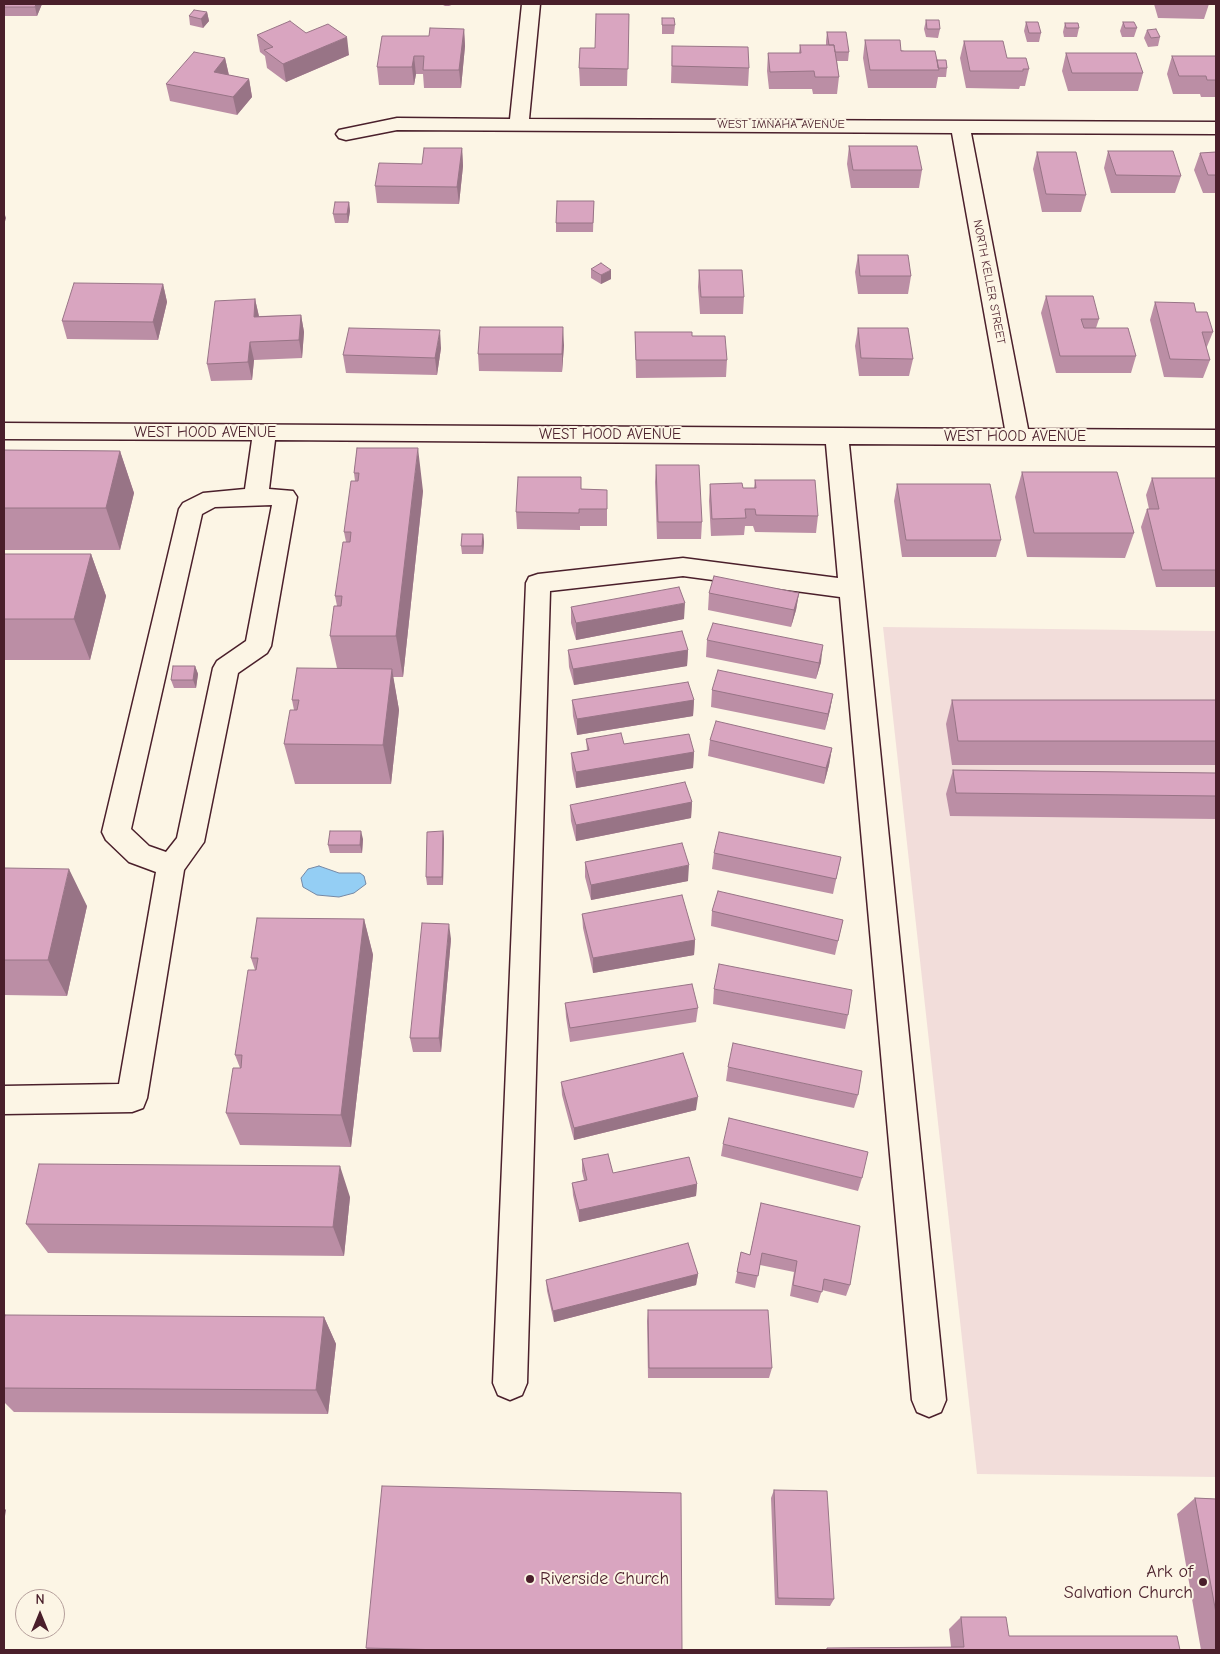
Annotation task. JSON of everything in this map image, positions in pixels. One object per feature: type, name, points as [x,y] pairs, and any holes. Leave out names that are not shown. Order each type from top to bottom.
[{"type":"street","points":[[519,123],[531,4]]},
{"type":"street","name":"WEST IMNAHA AVENUE","points":[[346,134],[396,124],[519,123],[1216,128]]},
{"type":"street","name":"NORTH KELLER STREET","points":[[960,126],[1018,437]]},
{"type":"street","name":"WEST HOOD AVENUE","points":[[4,432],[1216,438]]},
{"type":"street","points":[[256,497],[265,433]]},
{"type":"street","points":[[837,436],[929,1400]]},
{"type":"street","points":[[4,1100],[132,1098],[171,866],[190,842],[226,668],[258,646],[285,497],[211,499],[192,510],[116,832],[139,854],[171,866]]},
{"type":"street","points":[[510,1383],[538,583],[683,567],[852,589]]},
{"type":"shaded area","points":[[883,627],[1216,631],[1216,1477],[977,1474]]},
{"type":"water","points":[[319,866],[339,873],[360,873],[364,876],[366,884],[354,893],[339,897],[317,895],[303,887],[301,878],[308,869]]},
{"type":"building","points":[[4,4],[36,4],[35,7],[4,7]]},
{"type":"building","points":[[194,10],[207,12],[201,19],[189,16]]},
{"type":"building","points":[[596,14],[629,14],[628,69],[579,68],[580,48],[595,48]]},
{"type":"building","points":[[662,18],[674,18],[675,25],[662,25]]},
{"type":"building","points":[[926,20],[939,20],[940,29],[927,29]]},
{"type":"building","points":[[290,21],[306,33],[328,24],[347,37],[283,64],[264,50],[273,47],[257,35]]},
{"type":"building","points":[[1026,22],[1038,22],[1041,33],[1029,33]]},
{"type":"building","points":[[1123,22],[1134,22],[1137,28],[1125,28]]},
{"type":"building","points":[[1065,23],[1078,23],[1079,28],[1066,28]]},
{"type":"building","points":[[430,28],[464,29],[459,70],[423,70],[424,56],[414,56],[412,67],[377,67],[382,36],[429,36]]},
{"type":"building","points":[[1156,29],[1160,37],[1151,38],[1147,30]]},
{"type":"building","points":[[827,32],[846,32],[849,52],[835,52],[834,45],[829,45]]},
{"type":"building","points":[[865,40],[900,40],[901,51],[935,51],[939,70],[870,70]]},
{"type":"building","points":[[964,41],[1003,41],[1007,58],[1026,58],[1029,69],[1023,69],[1023,71],[970,71]]},
{"type":"building","points":[[800,45],[834,45],[839,77],[815,77],[814,71],[770,72],[768,53],[801,53]]},
{"type":"building","points":[[672,46],[748,47],[749,68],[672,66]]},
{"type":"building","points":[[194,52],[225,58],[214,72],[249,79],[233,97],[166,84]]},
{"type":"building","points":[[1066,53],[1136,53],[1143,73],[1072,73]]},
{"type":"building","points":[[1172,56],[1216,56],[1216,80],[1207,80],[1206,76],[1179,76]]},
{"type":"building","points":[[937,60],[946,60],[947,68],[938,68]]},
{"type":"building","points":[[849,146],[917,146],[922,170],[853,170]]},
{"type":"building","points":[[424,148],[462,148],[457,187],[375,186],[379,163],[422,164]]},
{"type":"building","points":[[1108,151],[1173,151],[1181,176],[1116,175]]},
{"type":"building","points":[[1037,152],[1076,152],[1086,195],[1046,194]]},
{"type":"building","points":[[1216,152],[1216,175],[1208,175],[1200,153]]},
{"type":"building","points":[[557,201],[594,201],[593,223],[556,223]]},
{"type":"building","points":[[335,202],[349,202],[347,214],[333,214]]},
{"type":"building","points":[[858,255],[908,255],[911,276],[860,276]]},
{"type":"building","points":[[601,263],[611,270],[601,275],[591,269]]},
{"type":"building","points":[[699,270],[742,270],[744,297],[701,297]]},
{"type":"building","points":[[74,283],[163,284],[153,322],[62,321]]},
{"type":"building","points":[[1046,296],[1093,296],[1099,319],[1081,319],[1084,328],[1128,328],[1136,356],[1060,356]]},
{"type":"building","points":[[255,299],[254,317],[301,315],[299,340],[250,342],[248,362],[207,364],[215,301]]},
{"type":"building","points":[[1155,302],[1194,303],[1196,312],[1207,312],[1213,332],[1202,332],[1210,360],[1170,359]]},
{"type":"building","points":[[480,327],[563,327],[562,354],[478,354]]},
{"type":"building","points":[[349,328],[440,330],[435,358],[343,355]]},
{"type":"building","points":[[858,328],[908,328],[913,359],[861,358]]},
{"type":"building","points":[[635,332],[692,332],[692,336],[725,336],[727,360],[636,360]]},
{"type":"building","points":[[357,448],[418,448],[396,636],[330,636],[334,606],[341,606],[342,596],[335,596],[343,542],[350,542],[351,532],[344,532],[351,481],[358,481],[359,473],[354,473]]},
{"type":"building","points":[[4,450],[120,451],[106,508],[4,508]]},
{"type":"building","points":[[656,465],[699,465],[702,522],[658,522]]},
{"type":"building","points":[[1022,472],[1117,472],[1134,533],[1034,533]]},
{"type":"building","points":[[518,477],[581,477],[581,489],[607,490],[607,509],[579,509],[579,513],[516,512]]},
{"type":"building","points":[[1152,478],[1216,478],[1216,570],[1162,570],[1147,509],[1159,509]]},
{"type":"building","points":[[755,480],[815,480],[818,516],[756,515],[755,509],[745,509],[746,518],[712,519],[710,484],[742,483],[743,488],[756,488]]},
{"type":"building","points":[[897,484],[990,484],[1001,540],[906,540]]},
{"type":"building","points":[[462,534],[483,534],[482,546],[461,546]]},
{"type":"building","points":[[4,554],[91,554],[74,619],[4,619]]},
{"type":"building","points":[[714,576],[799,593],[794,610],[709,593]]},
{"type":"building","points":[[679,587],[685,603],[576,623],[571,607]]},
{"type":"building","points":[[713,623],[823,645],[819,663],[707,640]]},
{"type":"building","points":[[682,631],[688,650],[573,669],[568,650]]},
{"type":"building","points":[[173,666],[195,666],[193,680],[171,680]]},
{"type":"building","points":[[297,668],[392,669],[383,745],[284,744],[290,710],[297,710],[299,700],[292,700]]},
{"type":"building","points":[[718,670],[833,694],[828,714],[712,690]]},
{"type":"building","points":[[688,682],[694,700],[577,719],[572,700]]},
{"type":"building","points":[[952,700],[1216,700],[1216,741],[958,741]]},
{"type":"building","points":[[716,721],[832,748],[826,768],[710,740]]},
{"type":"building","points":[[621,733],[624,744],[689,734],[694,752],[576,772],[571,753],[589,750],[586,739]]},
{"type":"building","points":[[953,770],[1216,773],[1216,796],[956,793]]},
{"type":"building","points":[[685,782],[692,802],[576,825],[570,805]]},
{"type":"building","points":[[330,831],[361,831],[360,845],[328,845]]},
{"type":"building","points":[[443,831],[442,877],[426,877],[427,832]]},
{"type":"building","points":[[719,832],[841,857],[836,879],[714,853]]},
{"type":"building","points":[[682,843],[689,865],[591,885],[585,862]]},
{"type":"building","points":[[4,868],[69,869],[48,960],[4,960]]},
{"type":"building","points":[[718,891],[843,920],[838,941],[712,911]]},
{"type":"building","points":[[682,895],[695,940],[593,958],[582,914]]},
{"type":"building","points":[[257,918],[364,919],[341,1115],[226,1113],[233,1068],[241,1068],[242,1055],[235,1055],[248,970],[256,970],[258,958],[251,958]]},
{"type":"building","points":[[422,923],[449,924],[439,1038],[410,1038]]},
{"type":"building","points":[[719,964],[852,990],[848,1015],[714,989]]},
{"type":"building","points":[[692,984],[698,1008],[570,1028],[565,1003]]},
{"type":"building","points":[[733,1043],[862,1071],[858,1095],[728,1067]]},
{"type":"building","points":[[683,1053],[698,1097],[574,1128],[561,1082]]},
{"type":"building","points":[[729,1118],[868,1152],[862,1178],[723,1144]]},
{"type":"building","points":[[608,1154],[613,1173],[689,1157],[697,1184],[579,1210],[572,1183],[587,1180],[582,1159]]},
{"type":"building","points":[[39,1164],[340,1166],[333,1227],[26,1224]]},
{"type":"building","points":[[761,1203],[860,1226],[850,1285],[824,1279],[822,1292],[793,1285],[797,1261],[762,1253],[758,1276],[737,1272],[741,1252],[750,1255]]},
{"type":"building","points":[[688,1243],[698,1274],[553,1311],[546,1280]]},
{"type":"building","points":[[648,1310],[768,1310],[772,1368],[649,1368]]},
{"type":"building","points":[[5,1315],[324,1317],[316,1390],[4,1388]]},
{"type":"building","name":"Riverside Church","points":[[382,1486],[681,1493],[682,1650],[366,1648]]},
{"type":"building","points":[[774,1490],[827,1491],[834,1599],[778,1598]]},
{"type":"building","points":[[1195,1498],[1216,1499],[1216,1613]]},
{"type":"building","points":[[961,1617],[1006,1617],[1009,1636],[1177,1636],[1180,1650],[827,1650],[827,1648],[964,1647]]},
{"type":"place","name":"Riverside Church","points":[[530,1579]]},
{"type":"place","name":"Ark of Salvation Church","points":[[1203,1582]]}]
